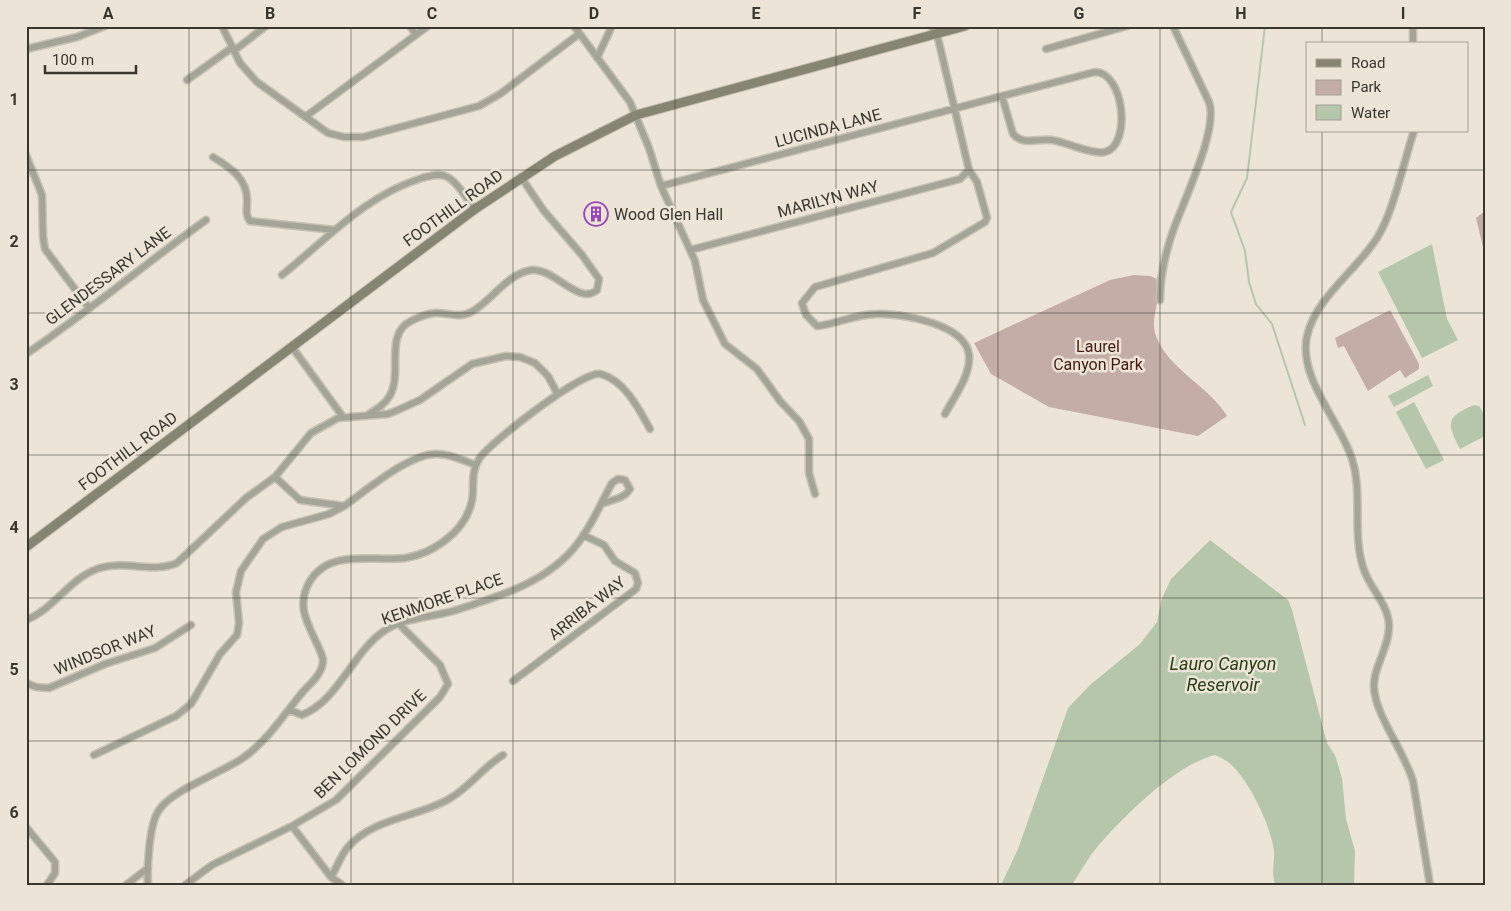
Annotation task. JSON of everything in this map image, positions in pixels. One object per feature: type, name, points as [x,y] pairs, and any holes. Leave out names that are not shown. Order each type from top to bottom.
[{"type":"main road","name":"FOOTHILL ROAD","points":[[26,547],[475,209],[521,177],[592,136],[636,115],[934,30],[965,26]]},
{"type":"street","points":[[26,49],[77,37],[105,26]]},
{"type":"street","points":[[222,26],[240,63],[257,82],[305,117],[335,135],[357,138],[470,110],[491,100],[579,34]]},
{"type":"street","points":[[187,80],[266,26]]},
{"type":"street","points":[[410,26],[416,35]]},
{"type":"street","points":[[305,117],[428,26]]},
{"type":"street","points":[[574,26],[630,102],[661,186],[690,250],[703,300],[726,344],[757,369],[780,401],[807,432],[809,439],[810,483],[815,494]]},
{"type":"street","points":[[597,58],[612,26]]},
{"type":"street","points":[[1046,49],[1128,26]]},
{"type":"street","points":[[1160,300],[1163,266],[1205,143],[1212,115],[1209,102],[1173,26]]},
{"type":"street","points":[[1413,26],[1413,42]]},
{"type":"street","points":[[934,30],[969,170],[977,182],[986,210],[985,222],[933,252],[815,287],[802,303],[806,315],[817,326],[877,314],[926,320],[942,326],[960,339],[969,353],[968,369],[945,414]]},
{"type":"street","name":"LUCINDA LANE","points":[[661,186],[955,108],[1095,72],[1102,72],[1112,82],[1120,102],[1122,122],[1117,140],[1111,149],[1101,152],[1054,141],[1020,140],[1011,131],[1002,96]]},
{"type":"street","points":[[1414,132],[1382,230],[1369,249],[1318,311],[1307,336],[1306,354],[1309,372],[1348,448],[1356,476],[1358,535],[1362,567],[1389,619],[1388,640],[1374,678],[1374,695],[1408,766],[1413,781],[1430,885]]},
{"type":"street","points":[[26,156],[42,196],[45,248],[89,308]]},
{"type":"street","points":[[213,157],[230,167],[242,182],[247,195],[247,216],[250,221],[334,230]]},
{"type":"street","name":"MARILYN WAY","points":[[690,250],[960,179],[969,170]]},
{"type":"street","points":[[282,275],[334,230],[393,188],[432,175],[448,178],[475,209]]},
{"type":"street","points":[[368,415],[390,397],[396,372],[396,339],[399,332],[409,322],[428,314],[438,313],[454,316],[467,314],[483,304],[511,280],[532,270],[551,274],[578,292],[587,294],[597,290],[599,279],[591,266],[544,212],[521,177]]},
{"type":"street","name":"GLENDESSARY LANE","points":[[26,354],[72,323],[89,308],[206,220]]},
{"type":"street","points":[[292,347],[343,417]]},
{"type":"street","points":[[26,620],[44,611],[75,583],[95,569],[116,566],[163,567],[177,563],[246,498],[275,477],[311,433],[343,417],[388,414],[409,406],[472,364],[506,356],[520,357],[535,364],[548,376],[557,393]]},
{"type":"street","points":[[148,885],[148,868],[154,821],[164,804],[244,758],[254,750],[316,678],[323,663],[304,616],[304,598],[313,577],[327,565],[338,561],[362,558],[405,558],[425,552],[443,542],[460,527],[471,509],[476,465],[481,455],[557,393],[590,374],[600,374],[621,386],[650,429]]},
{"type":"street","points":[[94,755],[176,716],[192,704],[220,654],[237,634],[239,623],[235,601],[238,585],[248,559],[263,539],[282,526],[329,514],[344,506],[407,463],[421,456],[438,454],[476,465]]},
{"type":"street","points":[[275,477],[300,500],[344,506]]},
{"type":"street","name":"KENMORE PLACE","points":[[290,710],[302,715],[321,702],[371,643],[386,630],[454,610],[528,584],[542,576],[557,564],[583,535],[600,504],[612,483],[618,480],[625,480],[630,489],[626,494],[600,504]]},
{"type":"street","name":"ARRIBA WAY","points":[[513,681],[636,590],[638,582],[635,573],[615,560],[604,545],[583,535]]},
{"type":"street","name":"WINDSOR WAY","points":[[26,683],[36,688],[49,688],[105,664],[154,648],[192,625]]},
{"type":"street","name":"BEN LOMOND DRIVE","points":[[185,885],[212,865],[292,826],[336,800],[447,687],[446,676],[440,665],[400,625]]},
{"type":"street","points":[[332,877],[346,849],[360,836],[372,829],[448,800],[461,792],[503,755]]},
{"type":"street","points":[[292,826],[338,884]]},
{"type":"street","points":[[26,827],[56,862],[55,873],[47,885]]},
{"type":"street","points":[[126,885],[148,868]]},
{"type":"green space","points":[[1485,211],[1485,255],[1476,218]]},
{"type":"green space","name":"Laurel Canyon Park","points":[[1134,275],[1150,276],[1157,279],[1158,293],[1154,329],[1162,348],[1179,368],[1219,405],[1227,416],[1198,436],[1049,407],[991,374],[974,343],[1110,280]]},
{"type":"green space","points":[[1390,310],[1419,364],[1419,369],[1405,378],[1400,370],[1368,391],[1344,346],[1338,348],[1335,338]]},
{"type":"water","points":[[1432,244],[1447,319],[1458,340],[1422,358],[1378,272]]},
{"type":"water","points":[[1428,375],[1433,386],[1394,407],[1388,396]]},
{"type":"water","points":[[1414,402],[1444,460],[1426,469],[1396,412]]},
{"type":"water","points":[[1474,405],[1479,406],[1485,415],[1485,436],[1460,449],[1451,427],[1451,422],[1458,413]]},
{"type":"water","name":"Lauro Canyon Reservoir","points":[[1210,540],[1288,600],[1327,743],[1335,755],[1342,778],[1346,819],[1355,851],[1354,885],[1276,885],[1273,876],[1274,851],[1272,841],[1251,790],[1236,769],[1215,755],[1184,769],[1136,806],[1098,846],[1072,885],[1001,885],[1018,849],[1068,708],[1090,685],[1140,644],[1157,622],[1162,598],[1171,579]]},
{"type":"waterway","points":[[1265,26],[1247,178],[1231,212],[1245,251],[1249,282],[1256,304],[1272,324],[1305,425]]},
{"type":"place","name":"Wood Glen Hall","points":[[596,214]]}]
